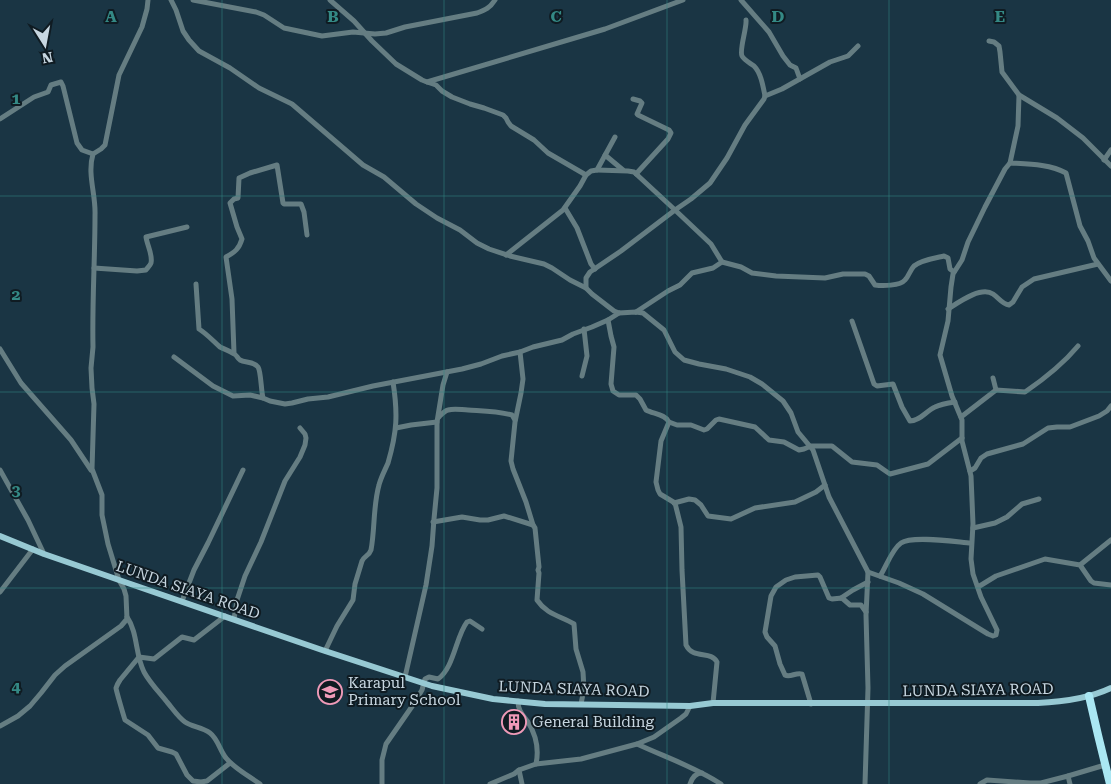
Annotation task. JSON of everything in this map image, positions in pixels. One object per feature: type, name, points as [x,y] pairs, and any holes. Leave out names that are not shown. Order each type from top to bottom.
[{"type":"highway","points":[[1089,696],[1110,784]]},
{"type":"main road","name":"LUNDA SIAYA ROAD","points":[[0,536],[44,554],[423,684],[485,698],[545,704],[690,706],[713,703],[1046,702],[1072,700],[1111,688]]},
{"type":"street","points":[[0,119],[34,97],[48,92],[51,85],[61,82],[64,86],[77,144],[82,150],[93,154],[102,149],[105,145],[119,75],[140,33],[148,0]]},
{"type":"street","points":[[171,0],[183,31],[202,54],[224,64],[259,88],[292,104],[363,165],[384,177],[416,204],[437,218],[460,230],[483,246],[506,255],[544,264],[586,288],[616,315]]},
{"type":"street","points":[[193,0],[256,12],[284,28],[322,36],[353,32],[386,33],[405,27],[476,13],[489,8],[495,0]]},
{"type":"street","points":[[330,0],[354,21],[399,67],[436,85],[446,94],[503,115],[513,128],[534,140],[548,154],[586,175]]},
{"type":"street","points":[[427,82],[605,30],[683,0]]},
{"type":"street","points":[[741,0],[769,32],[776,46],[790,65],[796,68],[800,79]]},
{"type":"street","points":[[586,288],[586,278],[590,272],[703,190],[715,177],[745,125],[764,100],[765,96],[756,68],[743,58],[741,54],[746,20]]},
{"type":"street","points":[[989,41],[994,42],[998,46],[1002,72],[1019,95],[1057,118],[1083,138],[1111,166]]},
{"type":"street","points":[[765,96],[782,89],[830,62],[848,56],[858,46]]},
{"type":"street","points":[[868,572],[923,594],[988,634],[995,636],[997,633],[972,567],[971,543],[973,528],[970,471],[962,438],[962,420],[950,390],[940,355],[947,327],[954,272],[962,260],[968,242],[985,207],[1010,163],[1018,126],[1019,95]]},
{"type":"street","points":[[633,99],[642,103],[638,115],[669,130],[671,133],[668,139],[636,174]]},
{"type":"street","points":[[597,170],[615,136]]},
{"type":"street","points":[[1104,160],[1111,150]]},
{"type":"street","points":[[93,154],[91,174],[96,213],[91,368],[94,404],[93,472]]},
{"type":"street","points":[[605,155],[624,171]]},
{"type":"street","points":[[1010,163],[1033,164],[1066,172],[1079,223],[1094,258],[1111,281]]},
{"type":"street","points":[[234,353],[232,299],[226,257],[233,254],[239,248],[242,239],[230,203],[238,198],[239,178],[250,172],[277,165],[283,203],[301,204],[307,236]]},
{"type":"street","points":[[506,255],[565,208],[586,175],[591,171],[624,171],[634,172],[675,210],[711,244],[722,262],[741,267],[752,273],[825,278],[843,274],[865,274],[877,286],[900,283],[906,279],[914,266],[942,256],[948,258],[950,269],[954,272]]},
{"type":"street","points":[[565,208],[577,228],[591,264],[595,269]]},
{"type":"street","points":[[94,268],[146,270],[151,263],[151,253],[146,237],[187,227]]},
{"type":"street","points":[[174,357],[213,386],[233,396],[250,395],[284,404],[334,396],[393,382],[472,367],[502,356],[562,340],[616,315],[636,312],[680,284],[692,274],[713,268],[722,262]]},
{"type":"street","points":[[948,309],[980,292],[986,291],[1009,305],[1022,287],[1034,279],[1098,264]]},
{"type":"street","points":[[196,284],[199,330],[218,345],[234,353],[239,359],[253,363],[258,367],[263,398]]},
{"type":"street","points":[[636,312],[646,315],[661,327],[667,334],[675,352],[684,360],[713,366],[757,380],[786,405],[798,432],[813,450],[836,512],[868,572],[865,784]]},
{"type":"street","points":[[608,320],[614,348],[611,384],[613,391],[619,395],[636,395],[640,398],[646,410],[667,418],[669,422],[676,425],[691,425],[704,430],[719,419],[756,427],[769,440],[784,442],[798,450],[811,446],[834,447],[852,462],[877,465],[888,473],[893,474],[928,464],[962,438]]},
{"type":"street","points":[[852,321],[874,384],[877,386],[893,384],[910,421],[916,420],[927,411],[939,405],[955,402]]},
{"type":"street","points":[[582,376],[587,356],[584,330]]},
{"type":"street","points":[[961,417],[996,390],[1025,392],[1040,382],[1071,355],[1078,346]]},
{"type":"street","points":[[0,349],[21,383],[71,440],[93,472],[102,495],[102,515],[106,535],[119,580],[126,596],[127,616],[126,621],[121,626],[60,670],[38,698],[21,714],[0,726]]},
{"type":"street","points":[[520,352],[523,379],[520,403],[515,420],[511,463],[535,528],[539,573],[537,600],[553,615],[572,622],[575,626],[576,649],[583,672],[584,689],[582,704]]},
{"type":"street","points":[[405,677],[426,585],[432,546],[437,483],[438,421],[443,385],[448,372]]},
{"type":"street","points":[[993,378],[996,390]]},
{"type":"street","points":[[325,651],[352,600],[362,561],[369,555],[371,550],[379,484],[387,465],[396,428],[393,382]]},
{"type":"street","points":[[970,471],[987,454],[1023,444],[1048,428],[1068,428],[1100,416],[1108,411],[1111,406]]},
{"type":"street","points":[[396,428],[438,421],[444,412],[448,410],[488,410],[512,415],[515,420]]},
{"type":"street","points":[[669,422],[661,441],[656,482],[660,494],[674,503],[677,508],[681,528],[685,640],[687,648],[693,653],[713,657],[718,662],[713,703]]},
{"type":"street","points":[[234,619],[237,600],[245,576],[261,542],[285,481],[300,458],[305,445],[305,434],[300,428]]},
{"type":"street","points":[[0,470],[28,520],[44,554]]},
{"type":"street","points":[[182,601],[194,570],[243,470]]},
{"type":"street","points":[[674,503],[689,499],[695,500],[701,505],[708,516],[731,519],[755,508],[799,500],[816,492],[825,485]]},
{"type":"street","points":[[973,528],[995,523],[1007,517],[1022,504],[1039,499]]},
{"type":"street","points":[[433,522],[462,518],[488,520],[504,514],[533,525]]},
{"type":"street","points":[[880,576],[895,548],[901,542],[922,538],[971,543]]},
{"type":"street","points":[[1080,565],[1111,540]]},
{"type":"street","points":[[0,592],[33,549]]},
{"type":"street","points":[[978,587],[1002,574],[1048,559],[1080,565],[1094,583],[1111,585]]},
{"type":"street","points":[[811,704],[802,674],[785,675],[775,646],[766,635],[765,628],[771,596],[776,587],[794,577],[820,576],[829,598],[832,599],[841,598],[868,582]]},
{"type":"street","points":[[841,598],[844,598],[850,605],[862,605],[866,612]]},
{"type":"street","points":[[127,616],[132,625],[142,667],[149,680],[185,722],[210,733],[230,763],[260,784]]},
{"type":"street","points":[[139,657],[154,659],[182,637],[194,640],[225,616]]},
{"type":"street","points":[[382,784],[382,760],[386,744],[422,690],[424,679],[427,677],[438,679],[441,676],[456,650],[465,623],[470,621],[482,629]]},
{"type":"street","points":[[139,657],[116,687],[125,720],[148,735],[158,748],[176,754],[187,775],[193,781],[207,781],[230,763]]},
{"type":"street","points":[[518,701],[519,709],[531,727],[535,739],[537,750],[536,764]]},
{"type":"street","points":[[490,784],[536,764],[581,759],[637,744],[654,737],[682,718],[690,706]]},
{"type":"street","points":[[637,744],[707,775],[721,784]]},
{"type":"street","points":[[519,770],[522,784]]},
{"type":"street","points":[[980,784],[987,780],[1041,783],[1068,776],[1108,770]]},
{"type":"street","points":[[690,784],[697,774],[707,775]]},
{"type":"street","points":[[1068,776],[1070,784]]},
{"type":"place","name":"Karapul Primary School","points":[[330,692]]},
{"type":"place","name":"General Building","points":[[514,722]]}]
